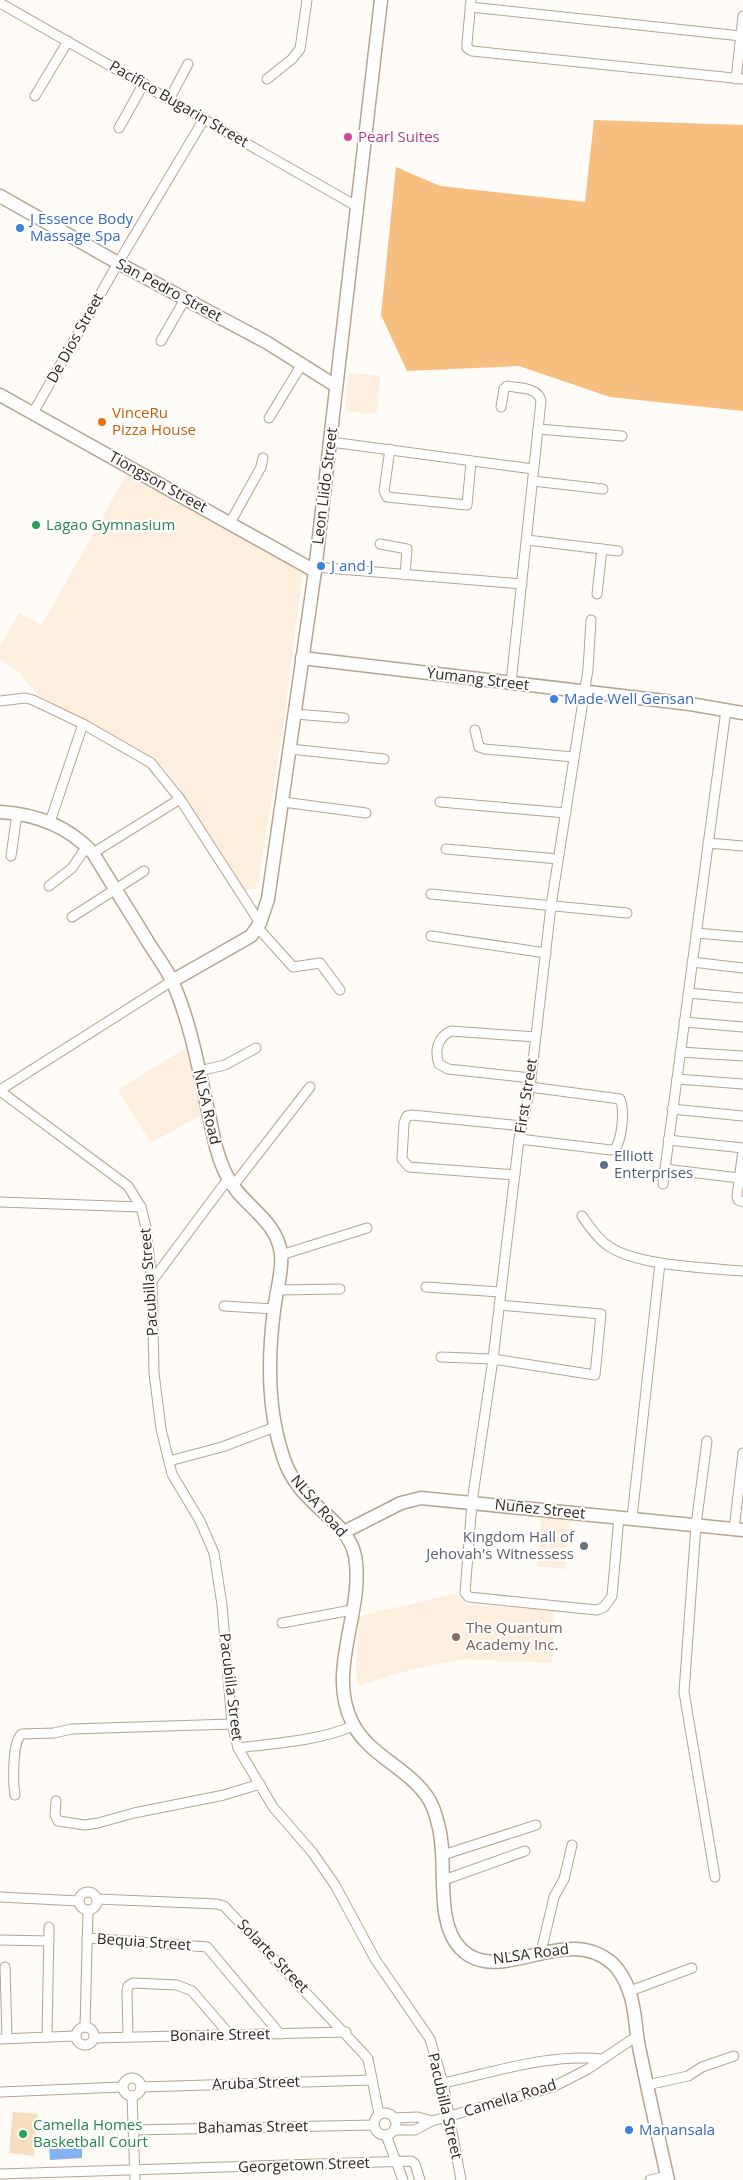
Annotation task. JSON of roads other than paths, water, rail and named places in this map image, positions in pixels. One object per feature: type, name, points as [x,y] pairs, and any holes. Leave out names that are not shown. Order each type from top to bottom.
[{"type":"main road","name":"Leon Llido Street","points":[[259,926],[268,899],[315,569],[381,0]]},
{"type":"main road","name":"San Pedro Street","points":[[0,196],[118,263],[266,342],[336,386]]},
{"type":"main road","name":"Tiongson Street","points":[[0,395],[315,569]]},
{"type":"main road","name":"Yumang Street","points":[[302,658],[584,691],[743,713]]},
{"type":"main road","name":"NLSA Road","points":[[0,812],[50,822],[64,828],[90,849],[172,981],[199,1071],[217,1149],[230,1182],[269,1225],[275,1235],[281,1256],[270,1360],[275,1427],[281,1451],[293,1478],[312,1502],[344,1532],[350,1542],[355,1561],[356,1583],[343,1680],[346,1703],[353,1726],[364,1740],[426,1795],[440,1827],[446,1914],[455,1941],[462,1951],[480,1959],[499,1961],[565,1948],[591,1951],[613,1964],[630,1992],[646,2085],[667,2178]]},
{"type":"main road","points":[[172,981],[251,936],[259,926]]},
{"type":"main road","name":"Nuñez Street","points":[[344,1532],[412,1499],[432,1498],[738,1529]]},
{"type":"street","points":[[267,79],[292,59],[300,49],[306,0]]},
{"type":"street","name":"Pacifico Bugarin Street","points":[[0,3],[144,83],[358,207]]},
{"type":"street","points":[[741,36],[471,3],[467,48],[472,51],[740,79],[743,16]]},
{"type":"street","points":[[34,96],[68,41]]},
{"type":"street","points":[[170,98],[188,64]]},
{"type":"street","points":[[119,128],[144,83]]},
{"type":"street","name":"De Dios Street","points":[[33,413],[118,263],[204,119]]},
{"type":"street","points":[[161,341],[185,299]]},
{"type":"street","points":[[269,418],[302,364]]},
{"type":"street","points":[[501,407],[504,389],[507,386],[535,392],[540,395],[541,401],[511,683]]},
{"type":"street","points":[[538,428],[622,436]]},
{"type":"street","points":[[331,442],[533,469]]},
{"type":"street","points":[[390,449],[384,491],[387,497],[467,505],[471,462]]},
{"type":"street","points":[[230,523],[261,467],[264,458]]},
{"type":"street","points":[[532,481],[603,489]]},
{"type":"street","points":[[527,540],[618,551]]},
{"type":"street","points":[[380,544],[407,549],[405,575]]},
{"type":"street","points":[[597,594],[602,549]]},
{"type":"street","points":[[315,569],[522,584]]},
{"type":"street","name":"First Street","points":[[591,620],[588,669],[551,906],[530,1083],[519,1140],[493,1359],[472,1502],[464,1588],[467,1595],[479,1598],[597,1610],[604,1607],[612,1596],[626,1518]]},
{"type":"street","points":[[0,701],[25,698],[33,700],[82,724],[148,761],[180,799],[259,926],[293,967],[320,963],[340,990]]},
{"type":"street","points":[[663,1184],[726,710]]},
{"type":"street","points":[[295,714],[344,718]]},
{"type":"street","points":[[50,822],[82,724]]},
{"type":"street","points":[[475,730],[476,743],[479,747],[485,749],[573,757]]},
{"type":"street","points":[[290,749],[384,758]]},
{"type":"street","points":[[49,886],[68,872],[90,849],[180,799]]},
{"type":"street","points":[[283,802],[366,813]]},
{"type":"street","points":[[440,802],[566,813]]},
{"type":"street","points":[[11,856],[17,814]]},
{"type":"street","points":[[708,842],[743,846]]},
{"type":"street","points":[[446,849],[558,859]]},
{"type":"street","points":[[72,917],[144,871]]},
{"type":"street","points":[[431,894],[627,913]]},
{"type":"street","points":[[696,933],[743,937]]},
{"type":"street","points":[[431,936],[546,953]]},
{"type":"street","points":[[692,962],[743,968]]},
{"type":"street","points":[[142,1207],[128,1186],[0,1090],[172,981]]},
{"type":"street","points":[[688,993],[743,998]]},
{"type":"street","points":[[684,1022],[743,1027]]},
{"type":"street","points":[[519,1140],[611,1150],[615,1149],[619,1140],[622,1107],[620,1099],[448,1070],[439,1064],[438,1042],[445,1034],[452,1031],[535,1037]]},
{"type":"street","points":[[199,1071],[225,1065],[256,1048]]},
{"type":"street","points":[[680,1052],[743,1056]]},
{"type":"street","points":[[677,1079],[743,1084]]},
{"type":"street","points":[[152,1281],[230,1182],[310,1087]]},
{"type":"street","points":[[672,1108],[743,1116]]},
{"type":"street","points":[[515,1175],[409,1167],[402,1159],[404,1123],[407,1116],[412,1115],[522,1126]]},
{"type":"street","points":[[668,1140],[743,1149],[738,1196],[738,1200],[743,1202]]},
{"type":"street","points":[[665,1169],[740,1178]]},
{"type":"street","points":[[0,1202],[142,1207]]},
{"type":"street","name":"Pacubilla Street","points":[[142,1207],[152,1281],[154,1373],[161,1429],[168,1461],[176,1483],[200,1521],[214,1552],[222,1605],[232,1724],[238,1748],[279,1816],[312,1852],[335,1885],[375,1959],[430,2039],[443,2083],[461,2180]]},
{"type":"street","points":[[582,1216],[606,1245],[615,1250],[660,1263],[743,1271]]},
{"type":"street","points":[[281,1256],[367,1228]]},
{"type":"street","points":[[626,1518],[660,1263]]},
{"type":"street","points":[[426,1287],[500,1292]]},
{"type":"street","points":[[277,1290],[340,1289]]},
{"type":"street","points":[[441,1357],[493,1359],[595,1375],[602,1314],[499,1305]]},
{"type":"street","points":[[224,1306],[274,1309]]},
{"type":"street","points":[[168,1461],[222,1447],[275,1427]]},
{"type":"street","points":[[707,1441],[696,1525],[684,1692],[715,1877]]},
{"type":"street","points":[[738,1529],[743,1453]]},
{"type":"street","points":[[282,1623],[352,1610]]},
{"type":"street","points":[[15,1795],[13,1778],[16,1742],[22,1734],[54,1733],[72,1729],[232,1724]]},
{"type":"street","points":[[238,1748],[288,1742],[342,1731],[353,1726]]},
{"type":"street","points":[[56,1801],[55,1815],[58,1821],[85,1825],[204,1800],[260,1784]]},
{"type":"street","points":[[443,1855],[536,1825]]},
{"type":"street","points":[[541,1952],[555,1893],[564,1879],[572,1845]]},
{"type":"street","points":[[444,1880],[525,1851]]},
{"type":"street","points":[[87,1892],[93,1893],[97,1900],[95,1908],[88,1910],[81,1907],[79,1901],[81,1895],[87,1892]]},
{"type":"street","points":[[0,1897],[79,1901]]},
{"type":"street","name":"Solarte Street","points":[[97,1900],[217,1904],[224,1906],[346,2032],[368,2059],[379,2114]]},
{"type":"street","points":[[85,2027],[88,1910]]},
{"type":"street","points":[[47,2037],[49,1927]]},
{"type":"street","name":"Bequia Street","points":[[87,1938],[207,1948],[214,1953],[280,2034]]},
{"type":"street","points":[[0,1940],[49,1942]]},
{"type":"street","points":[[5,1967],[3,1979],[4,2039],[75,2036]]},
{"type":"street","points":[[630,1992],[692,1968]]},
{"type":"street","points":[[128,2037],[128,1986],[134,1983],[185,1986],[192,1991],[230,2035]]},
{"type":"street","points":[[85,2027],[92,2030],[94,2038],[91,2043],[85,2045],[77,2042],[75,2036],[77,2031],[85,2027]]},
{"type":"street","name":"Bonaire Street","points":[[94,2038],[346,2032]]},
{"type":"street","name":"Camella Road","points":[[390,2132],[415,2130],[432,2121],[553,2087],[603,2059],[637,2036]]},
{"type":"street","points":[[646,2085],[688,2076],[702,2067],[734,2056]]},
{"type":"street","points":[[443,2083],[552,2060],[603,2059]]},
{"type":"street","points":[[133,2078],[139,2081],[141,2087],[138,2093],[132,2096],[126,2094],[122,2087],[125,2081],[133,2078]]},
{"type":"street","name":"Aruba Street","points":[[141,2087],[372,2080]]},
{"type":"street","points":[[0,2092],[122,2087]]},
{"type":"street","points":[[132,2096],[135,2180]]},
{"type":"street","points":[[390,2132],[378,2132],[374,2124],[379,2114],[388,2114],[394,2118],[390,2132],[403,2180]]},
{"type":"street","name":"Camella Road","points":[[394,2118],[418,2117],[432,2121]]},
{"type":"street","name":"Bahamas Street","points":[[133,2130],[374,2124]]},
{"type":"street","points":[[397,2162],[413,2162],[420,2180]]},
{"type":"street","name":"Georgetown Street","points":[[0,2174],[397,2162]]},
{"type":"street","points":[[650,2180],[667,2178]]},
{"type":"water","points":[[67,2138],[71,2142],[70,2147],[82,2146],[82,2158],[50,2160],[49,2148],[61,2147],[61,2141]]},
{"type":"place","name":"Pearl Suites","points":[[348,137]]},
{"type":"place","name":"J Essence Body Massage Spa","points":[[20,228]]},
{"type":"place","name":"VinceRu Pizza House","points":[[102,422]]},
{"type":"place","name":"Lagao Gymnasium","points":[[36,525]]},
{"type":"place","name":"J and J","points":[[321,566]]},
{"type":"place","name":"Made Well Gensan","points":[[554,699]]},
{"type":"place","name":"Elliott Enterprises","points":[[604,1165]]},
{"type":"place","name":"Kingdom Hall of Jehovah's Witnessess","points":[[584,1546]]},
{"type":"place","name":"The Quantum Academy Inc.","points":[[456,1637]]},
{"type":"place","name":"Manansala","points":[[629,2130]]},
{"type":"place","name":"Camella Homes Basketball Court","points":[[23,2134]]}]
